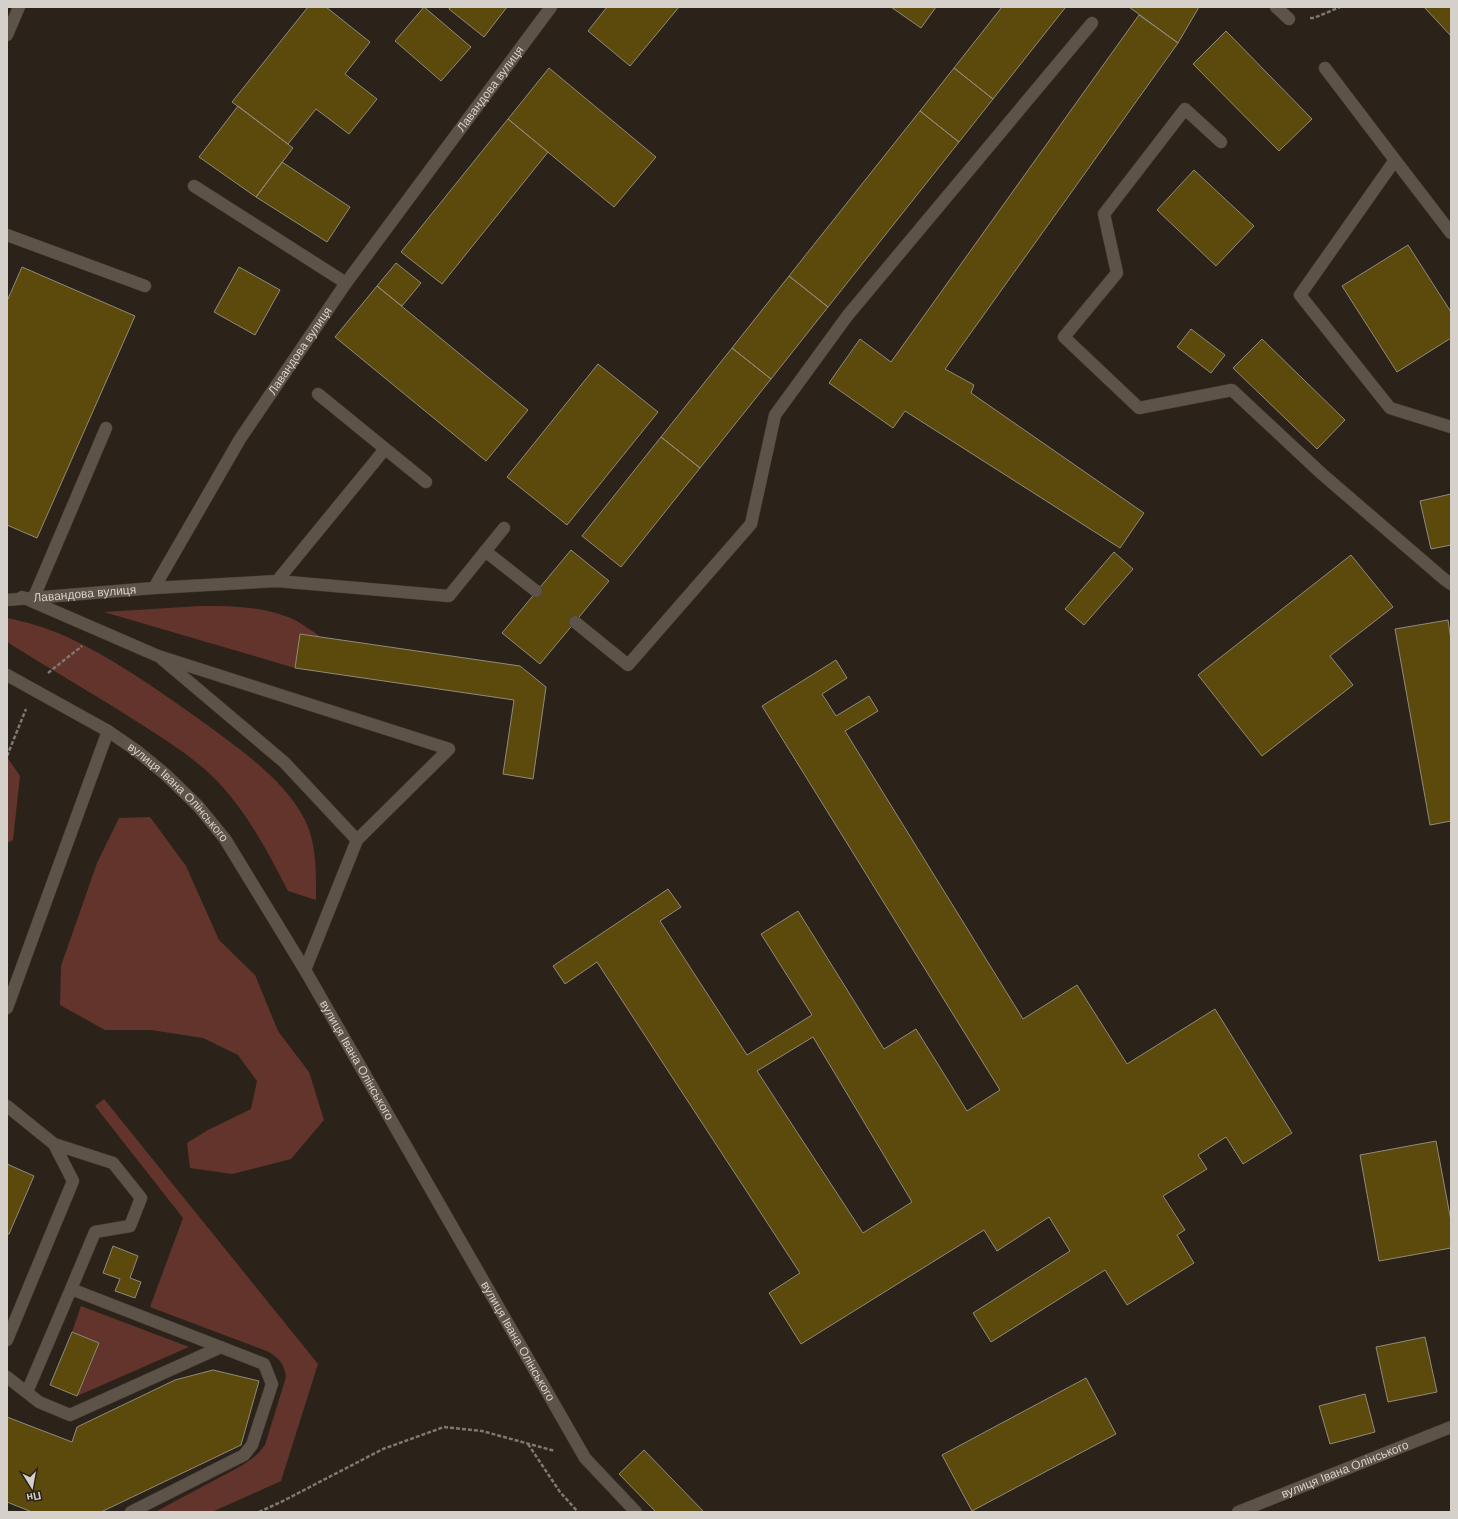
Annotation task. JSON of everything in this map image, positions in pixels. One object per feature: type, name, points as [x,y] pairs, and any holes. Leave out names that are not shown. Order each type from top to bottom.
[{"type":"street","points":[[7,36],[19,7]]},
{"type":"street","name":"Лавандова вулиця","points":[[7,600],[28,597],[154,588],[240,439],[346,283],[551,7]]},
{"type":"street","points":[[1276,7],[1289,18]]},
{"type":"street","points":[[575,622],[628,665],[751,524],[775,415],[848,315],[1092,23]]},
{"type":"street","points":[[1325,68],[1451,233]]},
{"type":"street","points":[[1221,142],[1185,109],[1104,214],[1117,273],[1064,337],[1139,408],[1232,390],[1322,474],[1451,584]]},
{"type":"street","points":[[1395,160],[1300,295],[1390,408],[1451,427]]},
{"type":"street","points":[[194,186],[346,283]]},
{"type":"street","points":[[7,235],[145,286]]},
{"type":"street","points":[[318,394],[426,482]]},
{"type":"street","points":[[106,428],[28,597],[158,656],[450,748],[357,840],[305,970]]},
{"type":"street","points":[[277,581],[384,449]]},
{"type":"street","points":[[154,588],[277,581],[449,596],[504,528]]},
{"type":"street","points":[[485,551],[536,591]]},
{"type":"street","points":[[158,656],[284,762],[357,840]]},
{"type":"street","name":"вулиця Івана Олінського","points":[[7,675],[108,731],[137,751],[165,774],[198,806],[225,839],[305,970],[585,1458],[636,1512]]},
{"type":"street","points":[[7,1008],[108,731]]},
{"type":"street","points":[[7,1106],[54,1144],[113,1163],[141,1198],[130,1226],[95,1232],[26,1392]]},
{"type":"street","points":[[7,1340],[73,1180],[54,1144]]},
{"type":"street","points":[[71,1289],[264,1364],[272,1384],[252,1445],[244,1455],[130,1512]]},
{"type":"street","points":[[7,1377],[39,1402],[70,1415],[221,1347]]},
{"type":"street","name":"вулиця Івана Олінського","points":[[1238,1512],[1451,1428]]},
{"type":"path","points":[[1289,18],[1314,18],[1340,7]]},
{"type":"path","points":[[7,756],[34,690]]},
{"type":"path","points":[[259,1512],[383,1449],[444,1427],[482,1431],[585,1458]]},
{"type":"path","points":[[528,1444],[560,1492],[578,1512]]},
{"type":"shaded area","points":[[200,606],[260,609],[284,615],[295,620],[321,637],[300,634],[295,668],[104,612]]},
{"type":"shaded area","points":[[7,618],[22,621],[58,633],[82,644],[116,663],[196,717],[271,776],[296,804],[309,829],[315,859],[316,900],[288,891],[272,860],[245,815],[204,768],[164,739],[7,642]]},
{"type":"shaded area","points":[[7,757],[20,776],[13,840],[7,843]]},
{"type":"shaded area","points":[[150,817],[186,866],[219,940],[255,975],[278,1031],[309,1072],[324,1120],[291,1159],[232,1174],[190,1168],[187,1143],[208,1130],[251,1109],[257,1081],[238,1055],[203,1038],[151,1030],[105,1030],[60,1005],[61,966],[97,863],[119,818]]},
{"type":"shaded area","points":[[104,1099],[318,1364],[281,1481],[212,1512],[155,1512],[241,1466],[260,1451],[265,1445],[286,1377],[284,1368],[281,1362],[269,1352],[150,1307],[183,1218],[95,1106]]},
{"type":"shaded area","points":[[81,1306],[189,1347],[77,1396],[99,1343],[72,1332]]},
{"type":"building","points":[[308,7],[326,7],[370,42],[345,74],[377,99],[349,134],[316,109],[288,144],[232,102]]},
{"type":"building","points":[[424,7],[471,47],[441,81],[395,41]]},
{"type":"building","points":[[450,7],[507,7],[484,37],[449,9]]},
{"type":"building","points":[[607,7],[679,7],[630,66],[588,31]]},
{"type":"building","points":[[891,7],[936,7],[921,28]]},
{"type":"building","points":[[1002,7],[1065,8],[993,99],[954,68]]},
{"type":"building","points":[[1129,7],[1199,7],[1178,43]]},
{"type":"building","points":[[1424,7],[1451,7],[1451,36]]},
{"type":"building","points":[[1139,15],[1178,43],[945,369],[974,385],[971,393],[1144,513],[1120,548],[905,411],[893,428],[829,383],[860,339],[891,362]]},
{"type":"building","points":[[1226,31],[1312,119],[1279,151],[1193,64]]},
{"type":"building","points":[[549,68],[656,157],[614,207],[508,119]]},
{"type":"building","points":[[954,68],[993,99],[959,142],[920,111]]},
{"type":"building","points":[[238,106],[293,148],[256,197],[199,157]]},
{"type":"building","points":[[920,111],[959,142],[828,307],[789,276]]},
{"type":"building","points":[[508,119],[548,152],[442,284],[401,252]]},
{"type":"building","points":[[282,162],[350,207],[327,242],[256,197]]},
{"type":"building","points":[[1194,170],[1254,226],[1216,266],[1157,210]]},
{"type":"building","points":[[1408,245],[1451,312],[1451,338],[1397,372],[1342,286]]},
{"type":"building","points":[[396,263],[421,283],[402,306],[377,286]]},
{"type":"building","points":[[22,267],[135,316],[37,538],[7,525],[7,301]]},
{"type":"building","points":[[239,267],[280,290],[255,335],[214,312]]},
{"type":"building","points":[[789,276],[828,307],[771,379],[732,348]]},
{"type":"building","points":[[377,286],[528,410],[486,461],[335,337]]},
{"type":"building","points":[[1191,329],[1225,355],[1211,373],[1177,347]]},
{"type":"building","points":[[1262,339],[1345,420],[1317,449],[1233,368]]},
{"type":"building","points":[[732,348],[771,379],[700,468],[661,437]]},
{"type":"building","points":[[598,364],[658,412],[567,525],[507,477]]},
{"type":"building","points":[[661,437],[700,468],[621,567],[582,536]]},
{"type":"building","points":[[1451,494],[1451,545],[1431,549],[1420,501]]},
{"type":"building","points":[[571,550],[609,581],[540,664],[502,633]]},
{"type":"building","points":[[1114,552],[1133,569],[1084,625],[1065,609]]},
{"type":"building","points":[[1351,555],[1393,607],[1330,656],[1353,685],[1262,756],[1198,675]]},
{"type":"building","points":[[1448,620],[1451,640],[1451,821],[1430,825],[1395,629]]},
{"type":"building","points":[[300,634],[520,666],[546,687],[533,779],[503,774],[514,700],[295,668]]},
{"type":"building","points":[[836,660],[847,678],[822,694],[836,716],[869,696],[878,711],[845,731],[1023,1019],[1077,985],[1127,1064],[1215,1009],[1292,1133],[1243,1164],[1226,1137],[1198,1155],[1207,1169],[1163,1196],[1185,1230],[1177,1235],[1194,1263],[1127,1305],[1105,1270],[991,1342],[973,1313],[1070,1251],[1049,1217],[997,1251],[984,1230],[801,1344],[769,1293],[800,1273],[597,962],[565,984],[553,966],[668,889],[681,907],[660,921],[747,1055],[812,1015],[761,934],[798,911],[884,1049],[916,1029],[967,1111],[1000,1090],[762,706]],"holes":[[[813,1037],[912,1202],[863,1233],[757,1071]]]},
{"type":"building","points":[[1436,1141],[1451,1221],[1451,1248],[1379,1261],[1360,1155]]},
{"type":"building","points":[[7,1164],[34,1176],[9,1234],[7,1234]]},
{"type":"building","points":[[113,1246],[138,1256],[130,1278],[141,1282],[135,1298],[115,1291],[120,1279],[103,1273]]},
{"type":"building","points":[[72,1332],[99,1343],[77,1396],[50,1385]]},
{"type":"building","points":[[1425,1337],[1437,1392],[1388,1402],[1376,1347]]},
{"type":"building","points":[[213,1370],[259,1381],[241,1445],[101,1512],[32,1512],[7,1502],[7,1417],[72,1442],[77,1427],[175,1380]]},
{"type":"building","points":[[1086,1378],[1116,1434],[972,1511],[942,1455]]},
{"type":"building","points":[[1365,1394],[1375,1432],[1330,1444],[1319,1406]]},
{"type":"building","points":[[644,1450],[704,1512],[656,1512],[619,1474]]}]
